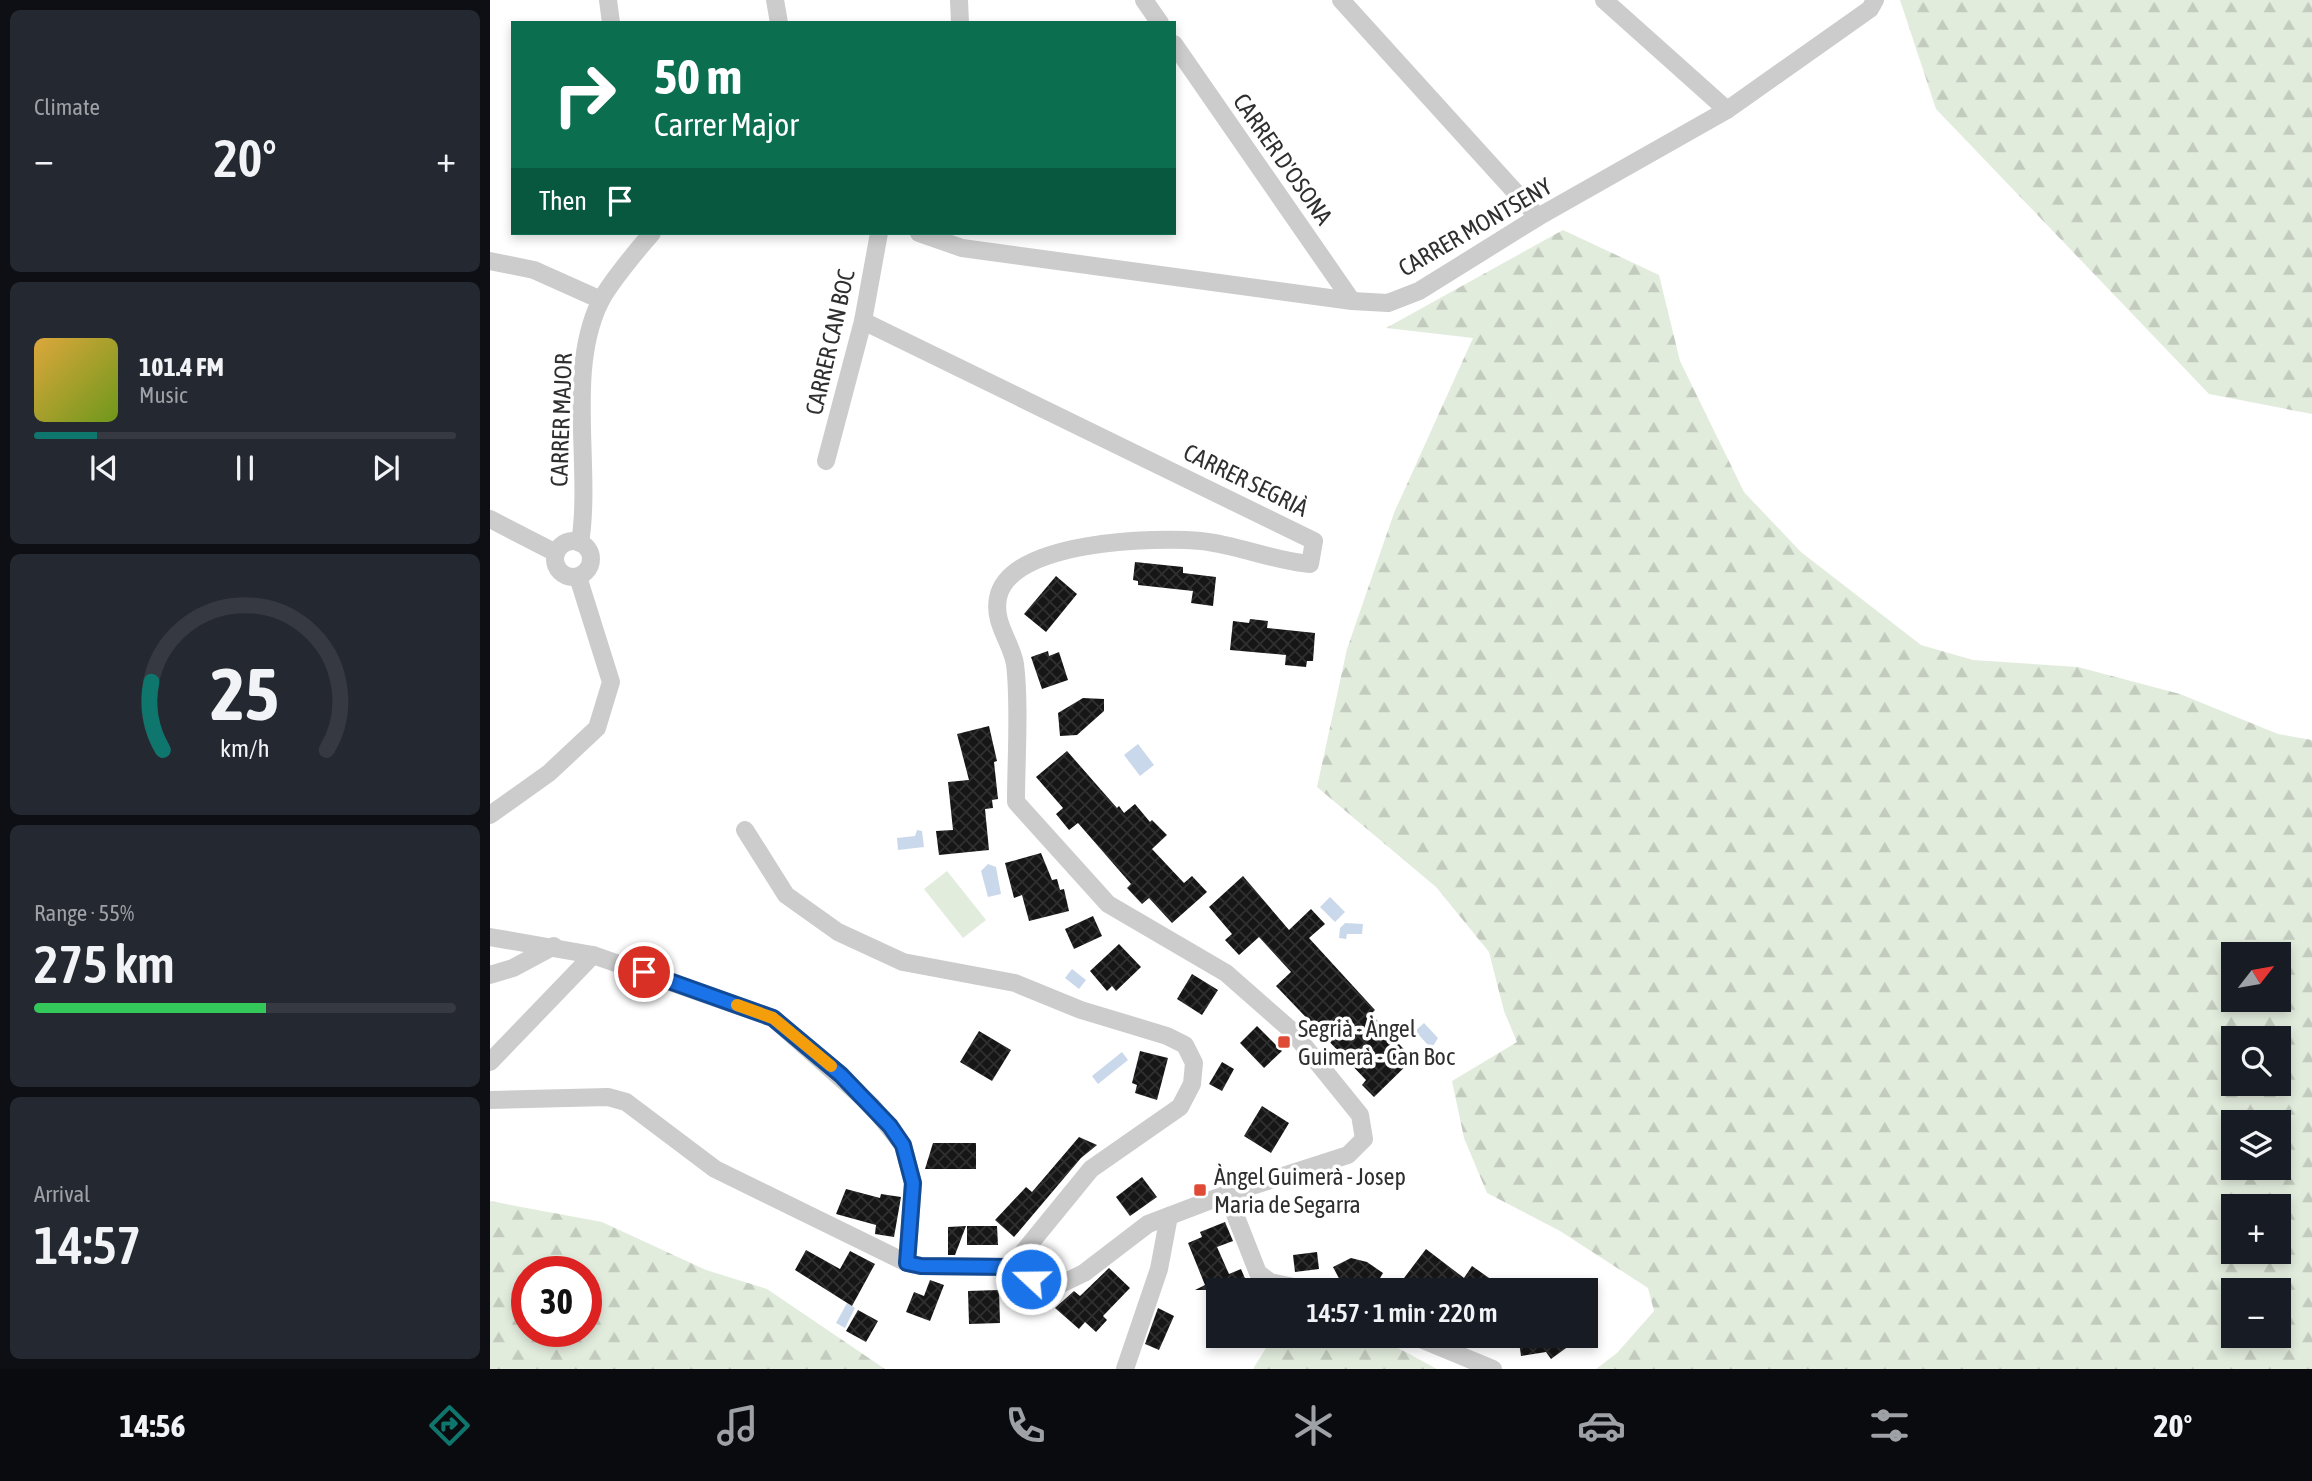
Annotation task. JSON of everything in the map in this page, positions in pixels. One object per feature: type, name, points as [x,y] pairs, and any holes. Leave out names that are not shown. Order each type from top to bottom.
[{"type":"street","points":[[608,0],[611,21]]},
{"type":"street","points":[[775,0],[779,21]]},
{"type":"street","points":[[958,0],[960,21]]},
{"type":"street","points":[[1144,0],[1159,21]]},
{"type":"street","points":[[1341,0],[1538,217]]},
{"type":"street","points":[[1604,0],[1727,110]]},
{"type":"street","name":"CARRER MONTSENY","points":[[925,235],[962,248],[1352,301],[1388,303],[1419,291],[1538,217],[1727,110],[1870,9],[1875,0]]},
{"type":"street","name":"CARRER D'OSONA","points":[[1176,47],[1352,301]]},
{"type":"street","name":"CARRER CAN BOC","points":[[827,461],[863,321],[879,235]]},
{"type":"street","points":[[990,235],[993,252]]},
{"type":"street","name":"CARRER MAJOR","points":[[580,543],[584,373],[592,324],[601,300],[644,237]]},
{"type":"street","points":[[490,261],[545,274],[601,300]]},
{"type":"street","name":"CARRER SEGRIÀ","points":[[863,321],[1314,541],[1310,564],[1292,562],[1248,548],[1200,541],[1139,541],[1053,552],[1010,575],[998,597],[1000,627],[1014,662],[1016,802],[1108,904],[1226,973],[1292,1031],[1360,1115],[1364,1139],[1348,1155],[1227,1194]]},
{"type":"street","points":[[490,519],[556,553]]},
{"type":"street","points":[[565,543],[580,543],[588,549],[591,561],[588,570],[578,577],[568,577],[559,571],[555,563],[556,553],[565,543]]},
{"type":"street","points":[[490,815],[549,773],[597,728],[611,682],[578,577]]},
{"type":"street","points":[[745,830],[786,895],[838,932],[903,961],[1015,983],[1082,1010],[1167,1036],[1185,1045],[1194,1063],[1192,1084],[1180,1107],[1091,1169],[1011,1267]]},
{"type":"street","points":[[490,937],[554,946],[593,955],[773,1018],[872,1105],[890,1126],[910,1163],[913,1183],[907,1263]]},
{"type":"street","points":[[490,975],[513,968],[554,946]]},
{"type":"street","points":[[490,1062],[593,955]]},
{"type":"street","points":[[490,1100],[608,1097],[626,1102],[715,1169],[907,1263],[921,1266],[1011,1267],[1042,1283],[1061,1284],[1084,1273],[1148,1224],[1227,1194],[1258,1273],[1265,1278]]},
{"type":"street","points":[[1125,1369],[1159,1269],[1170,1216]]},
{"type":"street","points":[[1442,1348],[1493,1369]]},
{"type":"green space","points":[[1900,0],[2312,0],[2312,414],[2209,394],[1936,109]]},
{"type":"green space","points":[[1563,230],[1659,275],[1680,361],[1744,492],[1801,552],[1921,645],[1973,660],[2078,667],[2180,694],[2278,734],[2312,740],[2312,1369],[1596,1369],[1617,1353],[1654,1311],[1648,1288],[1560,1231],[1487,1193],[1464,1138],[1452,1081],[1517,1042],[1504,1011],[1489,952],[1436,887],[1317,787],[1347,649],[1394,513],[1473,338],[1386,328]]},
{"type":"green space","points":[[947,871],[986,920],[963,938],[924,889]]},
{"type":"green space","points":[[490,1201],[602,1222],[706,1270],[767,1289],[885,1369],[490,1369]]},
{"type":"green space","points":[[1266,1348],[1398,1348],[1437,1369],[1253,1369]]},
{"type":"water","points":[[1138,744],[1154,765],[1140,776],[1124,755]]},
{"type":"water","points":[[917,830],[922,831],[924,847],[898,850],[897,838],[915,836]]},
{"type":"water","points":[[988,864],[996,867],[1001,894],[988,897],[981,871]]},
{"type":"water","points":[[1330,897],[1345,912],[1335,922],[1320,907]]},
{"type":"water","points":[[1345,923],[1363,924],[1362,934],[1347,934],[1346,939],[1339,938],[1340,928]]},
{"type":"water","points":[[1072,969],[1086,980],[1079,989],[1065,978]]},
{"type":"water","points":[[1424,1023],[1438,1038],[1433,1046],[1429,1046],[1415,1031]]},
{"type":"water","points":[[1122,1052],[1128,1060],[1098,1084],[1092,1076]]},
{"type":"water","points":[[847,1303],[855,1308],[845,1328],[836,1323]]},
{"type":"building","points":[[1135,562],[1183,567],[1183,573],[1216,577],[1213,606],[1191,603],[1193,591],[1138,585],[1138,581],[1133,580]]},
{"type":"building","points":[[1056,576],[1077,594],[1046,632],[1024,614]]},
{"type":"building","points":[[1250,619],[1268,621],[1267,628],[1315,633],[1313,661],[1307,661],[1306,667],[1285,665],[1286,655],[1230,650],[1233,621],[1249,623]]},
{"type":"building","points":[[1048,651],[1049,656],[1059,652],[1068,680],[1042,689],[1031,657]]},
{"type":"building","points":[[1083,698],[1104,699],[1104,711],[1077,735],[1060,736],[1058,713]]},
{"type":"building","points":[[989,726],[997,761],[994,762],[998,799],[992,800],[993,808],[985,809],[989,850],[939,855],[936,831],[953,830],[948,782],[969,780],[957,734]]},
{"type":"building","points":[[1067,751],[1117,808],[1119,806],[1124,813],[1135,804],[1150,822],[1152,820],[1167,835],[1152,849],[1184,883],[1192,876],[1207,892],[1172,923],[1149,898],[1142,904],[1127,888],[1131,884],[1078,823],[1069,830],[1056,814],[1063,808],[1036,777]]},
{"type":"building","points":[[1041,853],[1052,880],[1057,879],[1060,890],[1064,889],[1069,911],[1029,921],[1022,895],[1014,898],[1005,863]]},
{"type":"building","points":[[1243,876],[1289,930],[1311,909],[1325,924],[1309,938],[1375,1010],[1371,1014],[1413,1059],[1374,1097],[1362,1085],[1366,1080],[1276,986],[1291,972],[1259,937],[1239,955],[1225,940],[1232,934],[1209,907]]},
{"type":"building","points":[[1093,916],[1102,936],[1074,949],[1065,929]]},
{"type":"building","points":[[1119,944],[1141,967],[1116,991],[1112,986],[1107,991],[1090,971]]},
{"type":"building","points":[[1192,974],[1218,990],[1202,1015],[1177,999]]},
{"type":"building","points":[[1257,1026],[1282,1051],[1264,1068],[1240,1043]]},
{"type":"building","points":[[979,1031],[1011,1050],[992,1081],[960,1062]]},
{"type":"building","points":[[1140,1051],[1168,1058],[1157,1100],[1135,1093],[1137,1085],[1132,1083]]},
{"type":"building","points":[[1222,1062],[1234,1069],[1222,1091],[1209,1084]]},
{"type":"building","points":[[1262,1106],[1289,1123],[1271,1153],[1244,1136]]},
{"type":"building","points":[[1079,1137],[1097,1145],[1081,1158],[1014,1237],[995,1220],[1026,1187],[1032,1192]]},
{"type":"building","points":[[933,1143],[976,1143],[976,1169],[925,1169]]},
{"type":"building","points":[[1142,1177],[1157,1197],[1130,1216],[1116,1197]]},
{"type":"building","points":[[846,1189],[880,1198],[881,1194],[901,1197],[894,1237],[875,1234],[876,1225],[836,1214]]},
{"type":"building","points":[[1225,1222],[1233,1241],[1217,1247],[1229,1274],[1241,1269],[1245,1278],[1206,1278],[1206,1290],[1195,1290],[1205,1285],[1188,1243],[1202,1237],[1200,1232]]},
{"type":"building","points":[[966,1226],[955,1255],[948,1255],[948,1227]]},
{"type":"building","points":[[967,1226],[997,1226],[998,1245],[967,1245]]},
{"type":"building","points":[[1426,1249],[1464,1278],[1404,1278]]},
{"type":"building","points":[[806,1250],[840,1269],[850,1251],[875,1264],[852,1306],[795,1270]]},
{"type":"building","points":[[1317,1252],[1319,1269],[1295,1272],[1293,1255]]},
{"type":"building","points":[[1351,1258],[1367,1262],[1383,1273],[1380,1278],[1339,1278],[1333,1267]]},
{"type":"building","points":[[1472,1266],[1489,1278],[1464,1278]]},
{"type":"building","points":[[1109,1268],[1130,1288],[1103,1316],[1107,1320],[1096,1332],[1085,1322],[1079,1329],[1055,1308],[1074,1291],[1080,1296]]},
{"type":"building","points":[[930,1280],[944,1285],[930,1321],[906,1312],[914,1292],[924,1296]]},
{"type":"building","points":[[999,1290],[1000,1323],[969,1324],[968,1291]]},
{"type":"building","points":[[1158,1308],[1174,1316],[1159,1350],[1145,1344]]},
{"type":"building","points":[[858,1310],[878,1321],[866,1342],[846,1331]]},
{"type":"building","points":[[1520,1348],[1566,1348],[1551,1359],[1546,1352],[1521,1356]]},
{"type":"slow traffic","points":[[737,1005],[773,1018],[831,1066]]},
{"type":"place","name":"Segrià - Àngel Guimerà - Can Boc","points":[[1284,1042]]},
{"type":"place","name":"Àngel Guimerà - Josep Maria de Segarra","points":[[1200,1190]]},
{"type":"route","points":[[644,972],[773,1018],[872,1105],[903,1145],[910,1163],[913,1183],[907,1263],[921,1266],[1011,1267],[1031,1279]]}]
